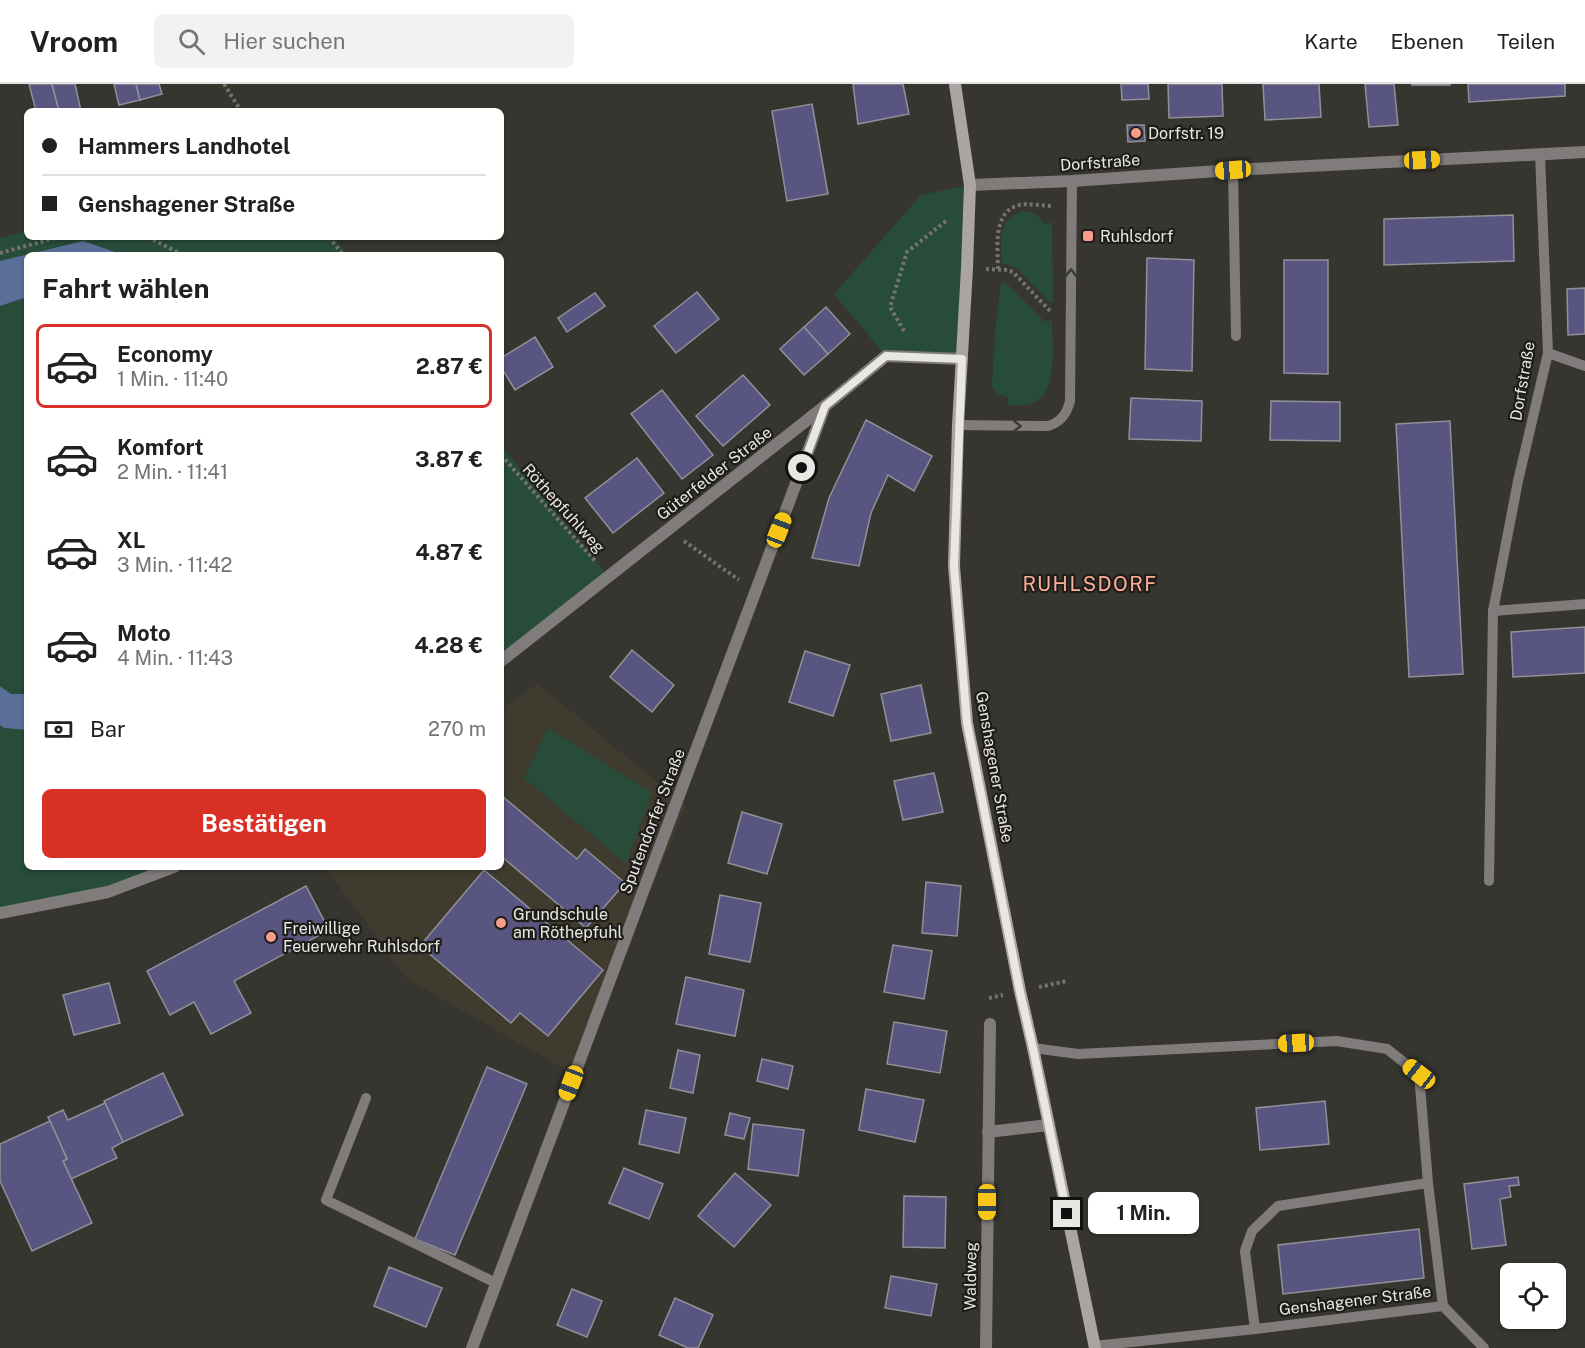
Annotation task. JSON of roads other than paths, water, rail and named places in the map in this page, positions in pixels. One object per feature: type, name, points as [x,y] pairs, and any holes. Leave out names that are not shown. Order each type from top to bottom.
[{"type":"main road","name":"Genshagener Straße","points":[[955,84],[970,185],[958,425],[954,566],[967,723],[1094,1347]]},
{"type":"street","name":"Dorfstraße","points":[[970,185],[1585,152]]},
{"type":"street","name":"Güterfelder Straße","points":[[504,659],[886,356],[962,359]]},
{"type":"street","name":"Sputendorfer Straße","points":[[472,1348],[825,406]]},
{"type":"street","points":[[0,913],[108,892],[166,870]]},
{"type":"street","name":"Waldweg","points":[[986,1348],[990,1024]]},
{"type":"street","points":[[988,1132],[1049,1125]]},
{"type":"lane","name":"Dorfstraße","points":[[1489,881],[1493,611],[1518,481],[1548,353],[1540,154]]},
{"type":"lane","points":[[1233,170],[1236,336]]},
{"type":"lane","points":[[958,425],[1048,426],[1058,422],[1068,411],[1070,401],[1072,181]]},
{"type":"lane","points":[[1548,353],[1585,366]]},
{"type":"lane","points":[[1493,611],[1585,604]]},
{"type":"lane","name":"Genshagener Straße","points":[[1033,1048],[1078,1054],[1337,1041],[1387,1049],[1419,1074],[1428,1183],[1443,1306],[1094,1347]]},
{"type":"lane","points":[[366,1098],[326,1200],[496,1283]]},
{"type":"lane","points":[[1255,1329],[1245,1251],[1252,1231],[1278,1206],[1428,1183]]},
{"type":"lane","points":[[1443,1306],[1484,1348]]},
{"type":"water","points":[[83,241],[115,252],[37,252]]},
{"type":"water","points":[[24,255],[24,298],[0,306],[0,261]]},
{"type":"water","points":[[0,686],[11,694],[24,694],[24,730],[4,728],[0,725]]},
{"type":"place","name":"Dorfstr. 19","points":[[1136,133]]},
{"type":"place","name":"Ruhlsdorf","points":[[1088,236]]},
{"type":"place","name":"Grundschule am Röthepfuhl","points":[[501,923]]},
{"type":"place","name":"Freiwillige Feuerwehr Ruhlsdorf","points":[[271,937]]},
{"type":"district","name":"RUHLSDORF","points":[[1090,584]]}]
